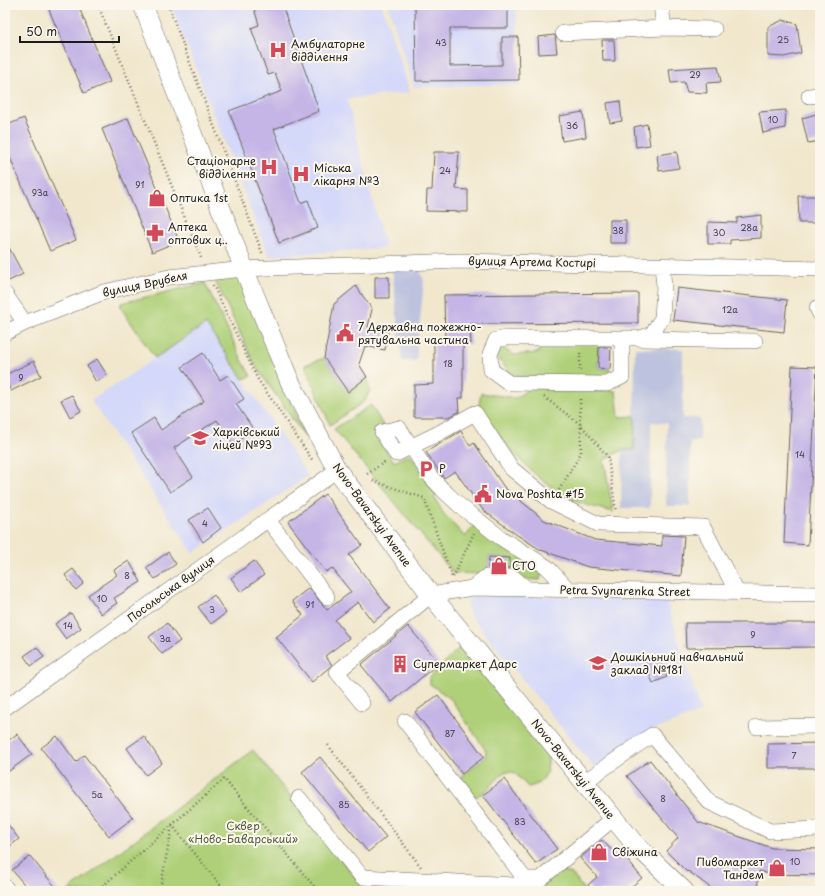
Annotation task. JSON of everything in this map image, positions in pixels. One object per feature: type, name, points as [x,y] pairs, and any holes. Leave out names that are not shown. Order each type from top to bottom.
[{"type":"main road","name":"Novo-Bavarskyi Avenue","points":[[143,5],[244,269],[290,382],[331,474],[634,843],[684,891]]},
{"type":"street","points":[[661,5],[664,28]]},
{"type":"street","points":[[563,33],[664,28],[714,29]]},
{"type":"street","name":"вулиця Артема Костирі","points":[[244,269],[459,261],[820,269]]},
{"type":"street","points":[[640,338],[652,334],[662,318],[664,286],[662,266]]},
{"type":"street","name":"вулиця Врубеля","points":[[5,333],[25,323],[104,292],[169,277],[244,269]]},
{"type":"street","points":[[5,294],[25,323]]},
{"type":"street","points":[[622,338],[622,377],[607,384],[509,383],[491,370],[490,354],[496,340],[580,338],[622,338],[640,338],[755,341]]},
{"type":"street","points":[[569,590],[547,567],[501,538],[459,505],[431,477],[410,446],[399,428],[382,432],[396,454],[410,446],[439,433],[475,413],[512,469],[552,501],[598,524],[704,527],[737,592]]},
{"type":"street","name":"Посольська вулиця","points":[[5,708],[331,474]]},
{"type":"street","points":[[268,520],[326,597]]},
{"type":"street","name":"Petra Svynarenka Street","points":[[431,595],[472,588],[820,594]]},
{"type":"street","points":[[362,703],[337,672],[431,595]]},
{"type":"street","points":[[405,721],[525,879],[540,879]]},
{"type":"street","points":[[757,727],[820,726]]},
{"type":"street","points":[[584,782],[652,735],[710,802],[770,830],[820,829]]},
{"type":"street","points":[[299,798],[362,877],[532,886],[614,818]]},
{"type":"street","points":[[5,887],[8,891]]},
{"type":"path","points":[[98,5],[207,273],[257,378],[331,474]]},
{"type":"path","points":[[168,5],[268,268]]},
{"type":"path","points":[[552,501],[581,453],[580,338]]},
{"type":"path","points":[[526,384],[580,424],[608,457],[618,525]]},
{"type":"path","points":[[367,474],[396,454]]},
{"type":"path","points":[[373,481],[424,498],[452,578],[480,521]]},
{"type":"path","points":[[328,745],[431,880]]},
{"type":"path","points":[[97,891],[224,779],[316,890]]},
{"type":"path","points":[[160,891],[172,825]]},
{"type":"path","points":[[172,825],[225,891]]},
{"type":"shaded area","name":"Міська лікарня №3","points":[[171,5],[382,5],[410,92],[347,99],[385,248],[269,256]]},
{"type":"shaded area","points":[[388,5],[516,5],[519,84],[414,87]]},
{"type":"shaded area","points":[[415,267],[420,271],[424,281],[416,361],[402,361],[392,268]]},
{"type":"shaded area","name":"Харківський ліцей №93","points":[[206,324],[308,476],[193,553],[91,401]]},
{"type":"shaded area","points":[[635,348],[683,349],[683,418],[700,418],[700,441],[690,441],[690,506],[666,506],[667,423],[651,422],[650,508],[621,508],[622,450],[634,449]]},
{"type":"shaded area","name":"Дошкільний навчальний заклад №181","points":[[474,595],[666,600],[701,712],[651,731],[596,770],[470,615],[467,606],[468,600]]},
{"type":"green space","points":[[240,274],[305,437],[255,365],[213,276]]},
{"type":"green space","points":[[205,283],[251,376],[243,379],[206,324],[155,358],[121,308],[121,303]]},
{"type":"green space","points":[[543,342],[605,342],[606,347],[599,348],[598,368],[610,369],[610,376],[522,377],[511,373],[494,354],[500,346],[513,355],[538,353]]},
{"type":"green space","points":[[324,358],[348,391],[367,377],[370,390],[365,401],[330,425],[305,365]]},
{"type":"green space","points":[[531,387],[616,391],[619,417],[635,416],[634,450],[622,450],[604,460],[613,512],[574,500],[555,490],[519,459],[478,411],[481,393],[516,398]]},
{"type":"green space","points":[[371,405],[384,427],[373,430],[394,462],[410,454],[437,494],[434,497],[443,513],[465,537],[476,524],[542,571],[540,580],[520,579],[511,575],[510,558],[489,557],[488,574],[453,573],[334,429]]},
{"type":"green space","points":[[471,648],[547,743],[547,771],[545,776],[536,785],[528,787],[514,772],[504,772],[485,792],[475,797],[468,793],[460,781],[463,775],[485,758],[486,751],[451,699],[430,684],[430,677],[458,649]]},
{"type":"green space","name":"Сквер «Ново-Баварський»","points":[[253,750],[366,891],[68,891]]},
{"type":"green space","points":[[559,870],[572,874],[585,891],[531,891]]},
{"type":"building","points":[[47,5],[78,5],[110,82],[84,93]]},
{"type":"building","points":[[253,5],[282,5],[319,111],[274,129],[301,203],[308,200],[318,228],[279,243],[229,111],[282,91],[275,73],[268,75],[251,28],[259,25]]},
{"type":"building","points":[[415,5],[508,5],[508,28],[450,28],[450,66],[502,65],[502,37],[518,37],[519,80],[416,81]]},
{"type":"building","points":[[783,20],[797,24],[801,53],[784,57],[768,56],[768,27]]},
{"type":"building","points":[[555,35],[557,53],[539,54],[538,37]]},
{"type":"building","points":[[602,40],[614,40],[615,61],[603,61]]},
{"type":"building","points":[[718,66],[721,82],[706,83],[707,93],[687,92],[684,82],[671,83],[669,69]]},
{"type":"building","points":[[620,101],[622,121],[610,123],[607,103]]},
{"type":"building","points":[[786,110],[785,128],[763,133],[759,112]]},
{"type":"building","points":[[583,112],[586,137],[562,141],[559,116]]},
{"type":"building","points":[[820,113],[820,141],[808,143],[802,118]]},
{"type":"building","points":[[24,118],[76,240],[50,251],[5,146],[5,126]]},
{"type":"building","points":[[128,118],[179,241],[152,252],[102,129]]},
{"type":"building","points":[[647,124],[650,145],[636,147],[634,127]]},
{"type":"building","points":[[434,152],[459,152],[456,189],[468,190],[468,212],[426,211],[427,190],[432,190]]},
{"type":"building","points":[[677,152],[679,168],[659,171],[657,155]]},
{"type":"building","points":[[798,196],[817,196],[817,223],[799,223]]},
{"type":"building","points":[[761,215],[761,238],[730,240],[730,244],[708,244],[708,222],[737,223],[737,218]]},
{"type":"building","points":[[610,220],[626,220],[626,243],[610,243]]},
{"type":"building","points":[[5,240],[23,274],[5,283]]},
{"type":"building","points":[[375,277],[389,277],[389,298],[375,298]]},
{"type":"building","name":"7 Державна пожежно- рятувальна частина","points":[[356,286],[372,309],[368,327],[388,332],[385,350],[365,346],[359,364],[367,377],[348,392],[324,358],[334,304]]},
{"type":"building","points":[[677,288],[787,300],[784,332],[673,320]]},
{"type":"building","points":[[638,293],[638,323],[470,324],[471,344],[463,344],[463,398],[458,398],[459,412],[449,417],[414,417],[414,385],[434,384],[434,343],[445,343],[444,295]]},
{"type":"building","points":[[599,347],[611,347],[610,369],[598,368]]},
{"type":"building","points":[[203,353],[220,380],[228,375],[244,399],[236,404],[254,430],[233,444],[217,420],[174,448],[193,477],[170,492],[131,433],[154,418],[161,430],[204,401],[182,367]]},
{"type":"building","points":[[97,359],[107,375],[96,382],[87,366]]},
{"type":"building","points":[[34,361],[41,376],[11,391],[5,380],[5,375]]},
{"type":"building","points":[[792,366],[817,367],[808,545],[784,543]]},
{"type":"building","points":[[72,395],[81,411],[70,417],[61,400]]},
{"type":"building","points":[[461,431],[470,446],[474,443],[504,487],[544,520],[595,540],[662,546],[662,535],[684,536],[681,576],[588,567],[541,550],[517,535],[483,510],[455,471],[444,478],[426,452]]},
{"type":"building","points":[[325,494],[362,545],[349,555],[390,609],[373,622],[358,602],[335,620],[349,638],[325,656],[332,665],[312,682],[276,637],[303,615],[292,601],[309,588],[327,610],[351,592],[332,568],[326,572],[288,522]]},
{"type":"building","points":[[208,508],[221,528],[203,542],[189,520]]},
{"type":"building","points":[[168,552],[176,564],[155,579],[146,568]]},
{"type":"building","name":"СТО","points":[[489,557],[510,558],[510,568],[488,568]]},
{"type":"building","points":[[129,561],[141,582],[114,598],[117,603],[101,614],[88,595],[117,575],[114,570]]},
{"type":"building","points":[[254,561],[264,575],[241,592],[231,578]]},
{"type":"building","points":[[73,569],[84,583],[76,590],[65,575]]},
{"type":"building","points":[[214,595],[226,613],[211,624],[198,607]]},
{"type":"building","points":[[71,613],[81,628],[66,639],[55,624]]},
{"type":"building","points":[[167,623],[180,641],[162,654],[149,637]]},
{"type":"building","points":[[685,623],[820,623],[820,647],[686,648]]},
{"type":"building","name":"Супермаркет Дарс","points":[[408,626],[439,663],[392,702],[361,665]]},
{"type":"building","points":[[37,647],[44,657],[31,666],[24,656]]},
{"type":"building","points":[[658,656],[667,677],[653,683],[644,662]]},
{"type":"building","points":[[438,695],[484,757],[462,774],[415,712]]},
{"type":"building","points":[[17,734],[32,754],[5,774],[5,743]]},
{"type":"building","points":[[57,736],[76,762],[84,755],[133,818],[109,836],[41,748]]},
{"type":"building","points":[[144,736],[162,763],[146,775],[127,748]]},
{"type":"building","points":[[820,743],[820,768],[768,768],[768,744]]},
{"type":"building","points":[[320,757],[386,837],[368,852],[302,772]]},
{"type":"building","points":[[650,760],[698,822],[772,848],[820,849],[820,875],[769,874],[759,871],[757,891],[715,891],[688,871],[687,872],[666,851],[678,838],[627,776]]},
{"type":"building","points":[[504,779],[557,849],[536,864],[483,795]]},
{"type":"building","points":[[5,821],[19,839],[5,850]]},
{"type":"building","points":[[602,840],[620,859],[624,856],[642,878],[626,891],[592,891],[588,885],[597,877],[580,858]]},
{"type":"building","points":[[30,856],[59,891],[30,891],[12,870]]},
{"type":"place","name":"Амбулаторне відділення","points":[[278,50]]},
{"type":"place","name":"Стаціонарне відділення","points":[[269,167]]},
{"type":"place","name":"Міська лікарня №3","points":[[301,174]]},
{"type":"place","name":"Оптика 1st","points":[[157,198]]},
{"type":"place","name":"Аптека оптових ц‥","points":[[155,233]]},
{"type":"place","name":"7 Державна пожежно- рятувальна частина","points":[[345,333]]},
{"type":"place","name":"Харківський ліцей №93","points":[[200,438]]},
{"type":"place","name":"Р","points":[[426,469]]},
{"type":"place","name":"Nova Poshta #15","points":[[483,494]]},
{"type":"place","name":"СТО","points":[[499,566]]},
{"type":"place","name":"Дошкільний навчальний заклад №181","points":[[598,663]]},
{"type":"place","name":"Супермаркет Дарс","points":[[400,664]]},
{"type":"place","name":"Свіжина","points":[[599,852]]},
{"type":"place","name":"Пивомаркет Тандем","points":[[777,868]]}]
